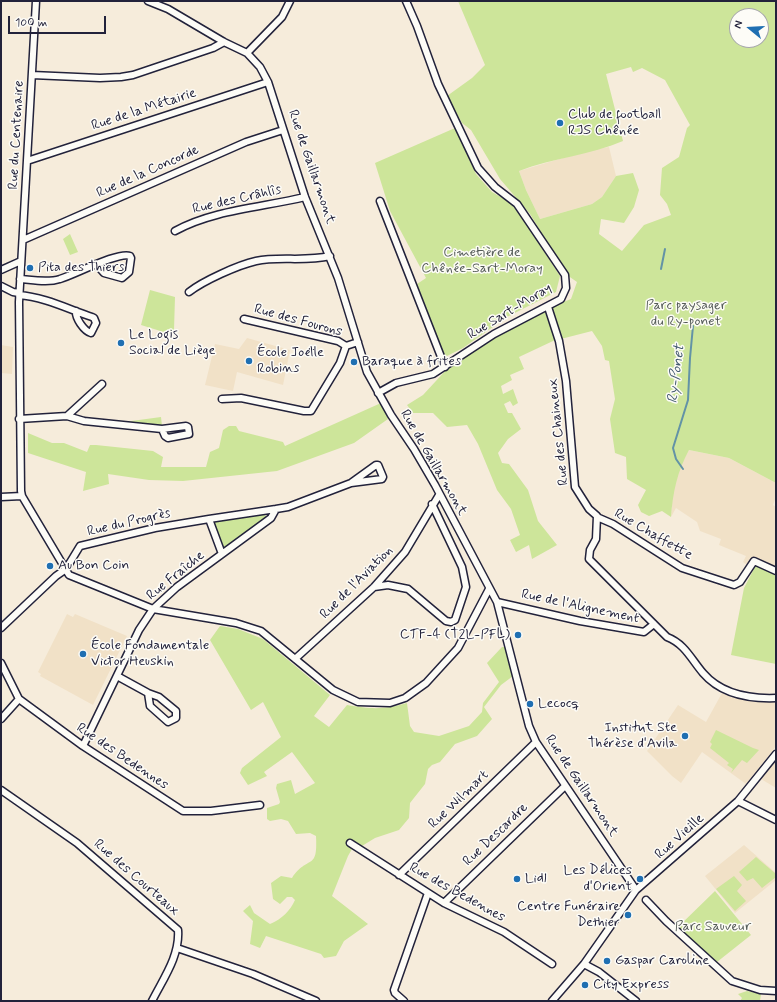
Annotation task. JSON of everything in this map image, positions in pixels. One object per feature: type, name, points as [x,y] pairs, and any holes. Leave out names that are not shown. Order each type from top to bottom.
[{"type":"street","name":"Rue du Centenaire","points":[[36,1],[19,294],[19,419],[22,496],[66,569]]},
{"type":"street","name":"Rue de Gaillarmont","points":[[148,1],[168,9],[224,42],[248,53],[260,67],[268,82],[278,109],[283,130],[305,197],[346,299],[368,372],[378,393],[414,449],[497,602],[529,726],[536,742],[636,890]]},
{"type":"street","name":"Rue Sart-Moray","points":[[378,393],[396,383],[433,374],[494,334],[549,309],[561,299],[566,288],[565,275],[517,204],[494,187],[478,168],[438,84],[417,26],[406,1]]},
{"type":"street","points":[[248,53],[282,18],[287,2]]},
{"type":"street","points":[[32,75],[100,78],[133,75],[213,48],[224,42]]},
{"type":"street","name":"Rue de la Métairie","points":[[27,161],[268,82]]},
{"type":"street","name":"Rue de la Concorde","points":[[23,240],[246,142],[283,130]]},
{"type":"street","name":"Rue des Crâhlîs","points":[[175,231],[187,224],[223,214],[305,197]]},
{"type":"street","points":[[380,201],[445,367]]},
{"type":"street","points":[[20,279],[58,280],[96,264],[126,254],[131,258],[128,272],[122,278],[104,273],[96,264]]},
{"type":"street","points":[[189,292],[198,285],[256,261],[318,259],[330,256]]},
{"type":"street","points":[[1,270],[21,261]]},
{"type":"street","points":[[1,286],[12,292],[34,296],[76,311]]},
{"type":"street","name":"Rue des Chaineux","points":[[549,309],[559,341],[566,381],[575,487],[589,509],[597,517]]},
{"type":"street","name":"Rue des Fourons","points":[[244,319],[338,341],[346,346]]},
{"type":"street","points":[[222,399],[241,398],[298,410],[312,411],[340,363],[346,346],[358,342]]},
{"type":"street","points":[[67,416],[102,384]]},
{"type":"street","points":[[19,419],[67,416],[84,421],[162,429]]},
{"type":"street","points":[[376,465],[378,465],[383,477],[382,479],[351,483],[376,465]]},
{"type":"street","name":"Rue du Progrès","points":[[66,569],[80,546],[155,528],[288,507],[351,483]]},
{"type":"street","name":"Rue de l'Aviation","points":[[295,659],[374,587],[405,552],[432,504],[439,495]]},
{"type":"street","points":[[1,497],[22,496]]},
{"type":"street","points":[[374,587],[388,585],[408,588],[446,621],[451,622],[455,620],[466,587],[462,567],[432,504]]},
{"type":"street","name":"Rue Fraîche","points":[[82,746],[139,630],[153,609],[177,587],[271,518],[276,509]]},
{"type":"street","points":[[597,517],[596,539],[590,550],[589,559],[668,637],[683,646],[704,675],[730,692],[759,699],[776,698]]},
{"type":"street","name":"Rue Chaffette","points":[[597,517],[613,524],[682,568],[734,585],[740,582],[754,561],[776,571]]},
{"type":"street","points":[[209,519],[222,554]]},
{"type":"street","points":[[1,628],[56,576],[66,569],[69,576],[153,609],[236,624],[260,631],[336,692],[354,701],[390,703],[405,698],[426,683],[458,648],[489,589]]},
{"type":"street","name":"Rue de l'Alignement","points":[[497,602],[580,621],[644,632],[654,624]]},
{"type":"street","name":"Rue des Bedennes","points":[[1,663],[18,699],[82,746],[186,812],[211,811],[260,805]]},
{"type":"street","points":[[117,676],[159,696],[176,711],[176,718],[168,722],[150,706],[148,692]]},
{"type":"street","points":[[1,719],[18,699]]},
{"type":"street","name":"Rue Wilmart","points":[[399,875],[536,742]]},
{"type":"street","name":"Rue Vieille","points":[[636,890],[738,801],[776,754]]},
{"type":"street","name":"Rue Descardre","points":[[444,903],[565,786]]},
{"type":"street","name":"Rue des Courteaux","points":[[1,790],[77,843],[178,930],[177,948]]},
{"type":"street","points":[[738,801],[776,820]]},
{"type":"street","name":"Rue des Bedennes","points":[[350,843],[444,903],[504,932],[552,964]]},
{"type":"street","points":[[552,1001],[584,964],[636,890]]},
{"type":"street","points":[[404,1001],[395,993],[394,990],[428,893]]},
{"type":"street","points":[[646,900],[666,921],[732,981],[760,990],[776,991]]},
{"type":"street","points":[[152,1001],[172,962],[177,948],[252,974],[316,1001]]},
{"type":"street","points":[[584,964],[599,972],[636,1001]]},
{"type":"shaded area","points":[[609,147],[616,176],[602,197],[592,204],[540,219],[526,190],[519,171],[586,151]]},
{"type":"shaded area","name":"École Joëlle Robins","points":[[247,338],[290,350],[283,385],[237,372],[233,391],[205,385],[215,344],[239,349]]},
{"type":"shaded area","points":[[1,345],[13,347],[12,374],[1,373]]},
{"type":"shaded area","points":[[689,450],[729,458],[776,483],[776,497],[773,505],[776,507],[776,569],[751,558],[747,565],[743,562],[746,556],[719,545],[721,539],[700,531],[697,522],[676,508],[671,517],[673,492],[679,468]]},
{"type":"shaded area","name":"École Fondamentale Victor Heuskin","points":[[67,614],[73,617],[75,614],[127,636],[93,705],[40,676],[41,674],[38,672]]},
{"type":"shaded area","name":"Institut Ste Thérèse d'Avila","points":[[722,693],[733,698],[776,701],[776,745],[746,784],[702,752],[681,783],[647,751],[678,705],[706,722]]},
{"type":"shaded area","points":[[776,761],[776,788],[761,779]]},
{"type":"shaded area","points":[[744,845],[776,873],[776,880],[735,913],[705,876]]},
{"type":"green space","name":"Parc paysager du Ry-ponet","points":[[458,1],[776,1],[776,483],[729,458],[689,450],[681,466],[676,482],[671,517],[662,511],[649,516],[641,512],[638,505],[646,490],[627,479],[626,457],[615,453],[610,419],[615,399],[609,361],[605,360],[602,346],[592,331],[553,341],[519,357],[524,369],[510,375],[512,380],[501,386],[503,394],[513,389],[518,403],[513,406],[510,401],[504,404],[508,413],[512,413],[521,429],[508,439],[498,453],[502,463],[509,464],[528,490],[538,521],[557,545],[532,559],[529,545],[516,552],[510,540],[520,535],[511,509],[497,490],[478,444],[467,425],[447,427],[433,413],[413,413],[407,405],[423,395],[447,369],[496,336],[553,306],[571,299],[577,282],[567,275],[530,214],[500,179],[471,130],[462,123],[447,96],[472,78],[485,65]],"holes":[[[631,67],[633,72],[642,68],[665,80],[690,125],[687,128],[679,157],[662,168],[660,195],[667,204],[671,215],[644,225],[622,251],[599,234],[601,219],[624,223],[634,207],[639,190],[633,173],[616,176],[602,197],[592,204],[540,219],[526,190],[519,171],[598,150],[623,141],[606,74]]]},
{"type":"green space","name":"Cimetière de Chênée-Sart-Moray","points":[[455,128],[476,174],[492,192],[513,204],[560,276],[556,292],[507,317],[463,348],[445,357],[417,284],[426,278],[390,211],[375,163]]},
{"type":"green space","points":[[70,234],[78,252],[70,255],[63,239]]},
{"type":"green space","points":[[150,290],[175,297],[174,330],[170,334],[141,325]]},
{"type":"green space","points":[[381,403],[388,419],[354,443],[277,471],[183,481],[149,480],[108,474],[109,484],[83,491],[86,472],[28,453],[28,433],[52,443],[64,443],[87,452],[90,445],[153,451],[163,457],[161,467],[206,467],[210,452],[219,448],[223,430],[229,426],[236,426],[239,431],[283,442],[285,446]]},
{"type":"green space","points":[[161,417],[162,426],[124,422]]},
{"type":"green space","points":[[264,514],[267,517],[225,548],[222,548],[214,524],[215,522]]},
{"type":"green space","points":[[756,565],[776,575],[776,664],[731,655],[744,588]]},
{"type":"green space","points":[[220,626],[238,629],[263,639],[330,695],[314,716],[329,727],[347,705],[377,708],[391,707],[407,703],[410,726],[414,732],[439,736],[469,726],[482,712],[483,703],[499,682],[487,663],[502,647],[505,647],[513,676],[501,685],[484,707],[492,719],[477,736],[455,744],[440,762],[432,765],[428,769],[425,784],[410,803],[409,818],[399,830],[375,838],[362,846],[356,842],[348,856],[332,896],[368,924],[344,941],[336,956],[324,958],[321,954],[266,936],[260,948],[250,944],[253,921],[243,911],[250,905],[254,913],[270,924],[282,917],[291,908],[295,900],[292,897],[287,897],[280,904],[273,899],[271,883],[281,876],[292,878],[303,866],[314,859],[316,847],[316,836],[310,833],[296,834],[288,821],[281,819],[270,821],[267,819],[267,808],[279,804],[280,802],[276,788],[277,784],[291,780],[295,794],[315,783],[292,752],[264,772],[267,776],[248,785],[240,773],[242,768],[281,737],[263,702],[251,710],[210,640]]},
{"type":"green space","points":[[716,730],[759,750],[747,763],[742,760],[731,773],[733,769],[727,765],[729,763],[710,748],[712,744],[710,742]]},
{"type":"green space","points":[[756,857],[776,874],[776,877],[762,888],[753,878],[747,881],[739,872]]},
{"type":"green space","points":[[734,876],[742,885],[737,891],[746,901],[735,911],[716,889]]},
{"type":"green space","name":"Parc Sauveur","points":[[715,891],[751,935],[717,962],[677,928]]},
{"type":"green space","points":[[747,991],[761,994],[760,1001],[740,1001],[742,998],[738,994]]},
{"type":"waterway","name":"Ry-Ponet","points":[[661,269],[665,249]]},
{"type":"waterway","name":"Ry-Ponet","points":[[683,469],[676,459],[673,448],[688,400],[693,326]]},
{"type":"place","name":"Club de football RJS Chênée","points":[[560,123]]},
{"type":"place","name":"Pita des Thiers","points":[[30,268]]},
{"type":"place","name":"Le Logis Social de Liège","points":[[121,343]]},
{"type":"place","name":"École Joëlle Robins","points":[[249,361]]},
{"type":"place","name":"Baraque à frites","points":[[354,362]]},
{"type":"place","name":"Au Bon Coin","points":[[50,566]]},
{"type":"place","name":"CTF-4 (T2L-PFL)","points":[[518,635]]},
{"type":"place","name":"École Fondamentale Victor Heuskin","points":[[83,654]]},
{"type":"place","name":"Lecocq","points":[[530,704]]},
{"type":"place","name":"Institut Ste Thérèse d'Avila","points":[[685,736]]},
{"type":"place","name":"Lidl","points":[[517,879]]},
{"type":"place","name":"Les Délices d'Orient","points":[[640,879]]},
{"type":"place","name":"Centre Funéraire Dethier","points":[[628,915]]},
{"type":"place","name":"Gaspar Caroline","points":[[607,961]]},
{"type":"place","name":"City Express","points":[[585,985]]}]
